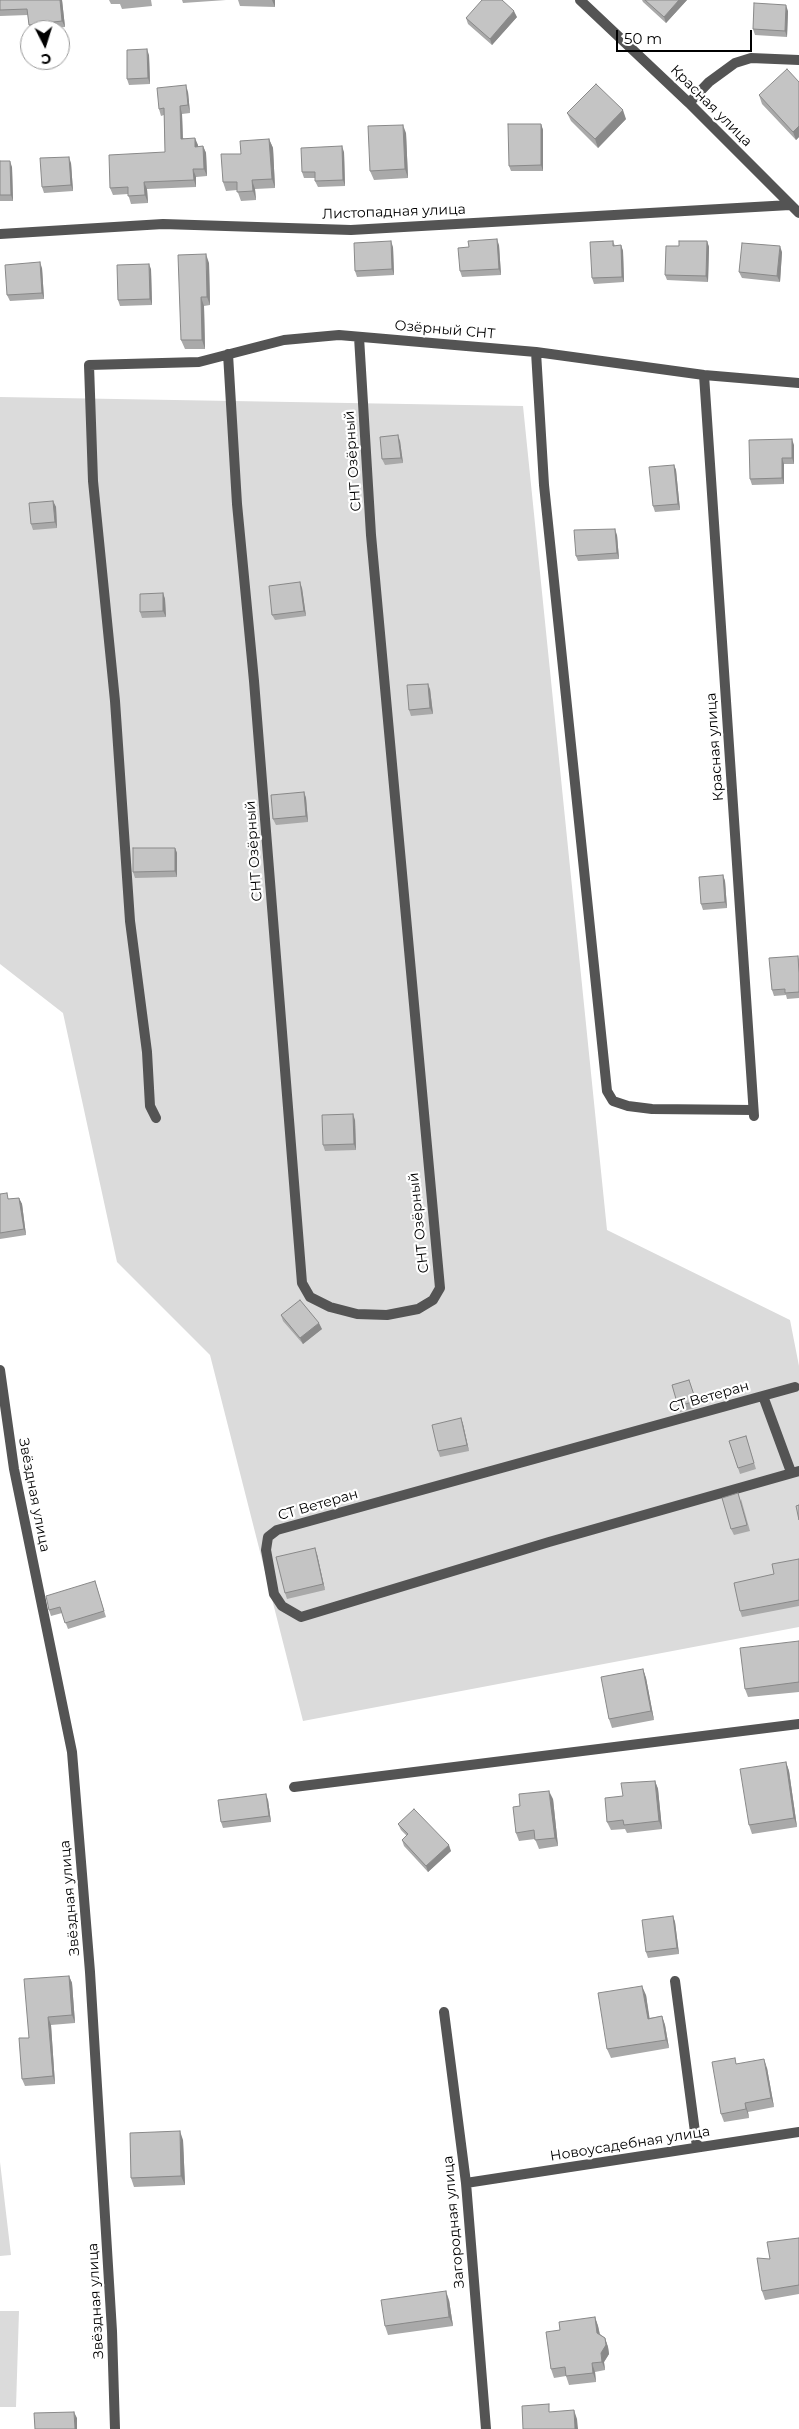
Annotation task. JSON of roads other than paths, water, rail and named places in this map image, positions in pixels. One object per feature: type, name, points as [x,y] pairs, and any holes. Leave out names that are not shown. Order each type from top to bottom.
[{"type":"street","name":"Красная улица","points":[[580,0],[689,103],[799,213]]},
{"type":"street","points":[[689,103],[709,82],[735,63],[751,58],[799,60]]},
{"type":"street","name":"Листопадная улица","points":[[0,234],[163,224],[351,230],[790,205]]},
{"type":"street","name":"Озёрный СНТ","points":[[156,1118],[150,1106],[147,1052],[130,921],[115,701],[92,480],[89,365],[200,362],[284,340],[339,335],[536,352],[704,375],[799,383]]},
{"type":"street","name":"СНТ Озёрный","points":[[228,354],[237,504],[254,681],[302,1283],[310,1297],[330,1307],[357,1314],[387,1315],[418,1309],[433,1300],[440,1288],[371,536],[359,337]]},
{"type":"street","name":"Красная улица","points":[[536,352],[544,485],[607,1091],[614,1101],[628,1106],[754,1114],[704,375]]},
{"type":"street","name":"Звёздная улица","points":[[0,1370],[14,1470],[72,1752],[91,1981],[112,2332],[115,2429]]},
{"type":"street","name":"СТ Ветеран","points":[[795,1386],[277,1530],[268,1537],[266,1550],[274,1594],[282,1606],[302,1617],[795,1471]]},
{"type":"street","points":[[763,1396],[795,1471]]},
{"type":"street","points":[[294,1787],[799,1724]]},
{"type":"street","points":[[675,1981],[697,2147]]},
{"type":"street","name":"Загородная улица","points":[[444,2012],[466,2183],[486,2429]]},
{"type":"street","name":"Новоусадебная улица","points":[[466,2183],[799,2132]]}]
